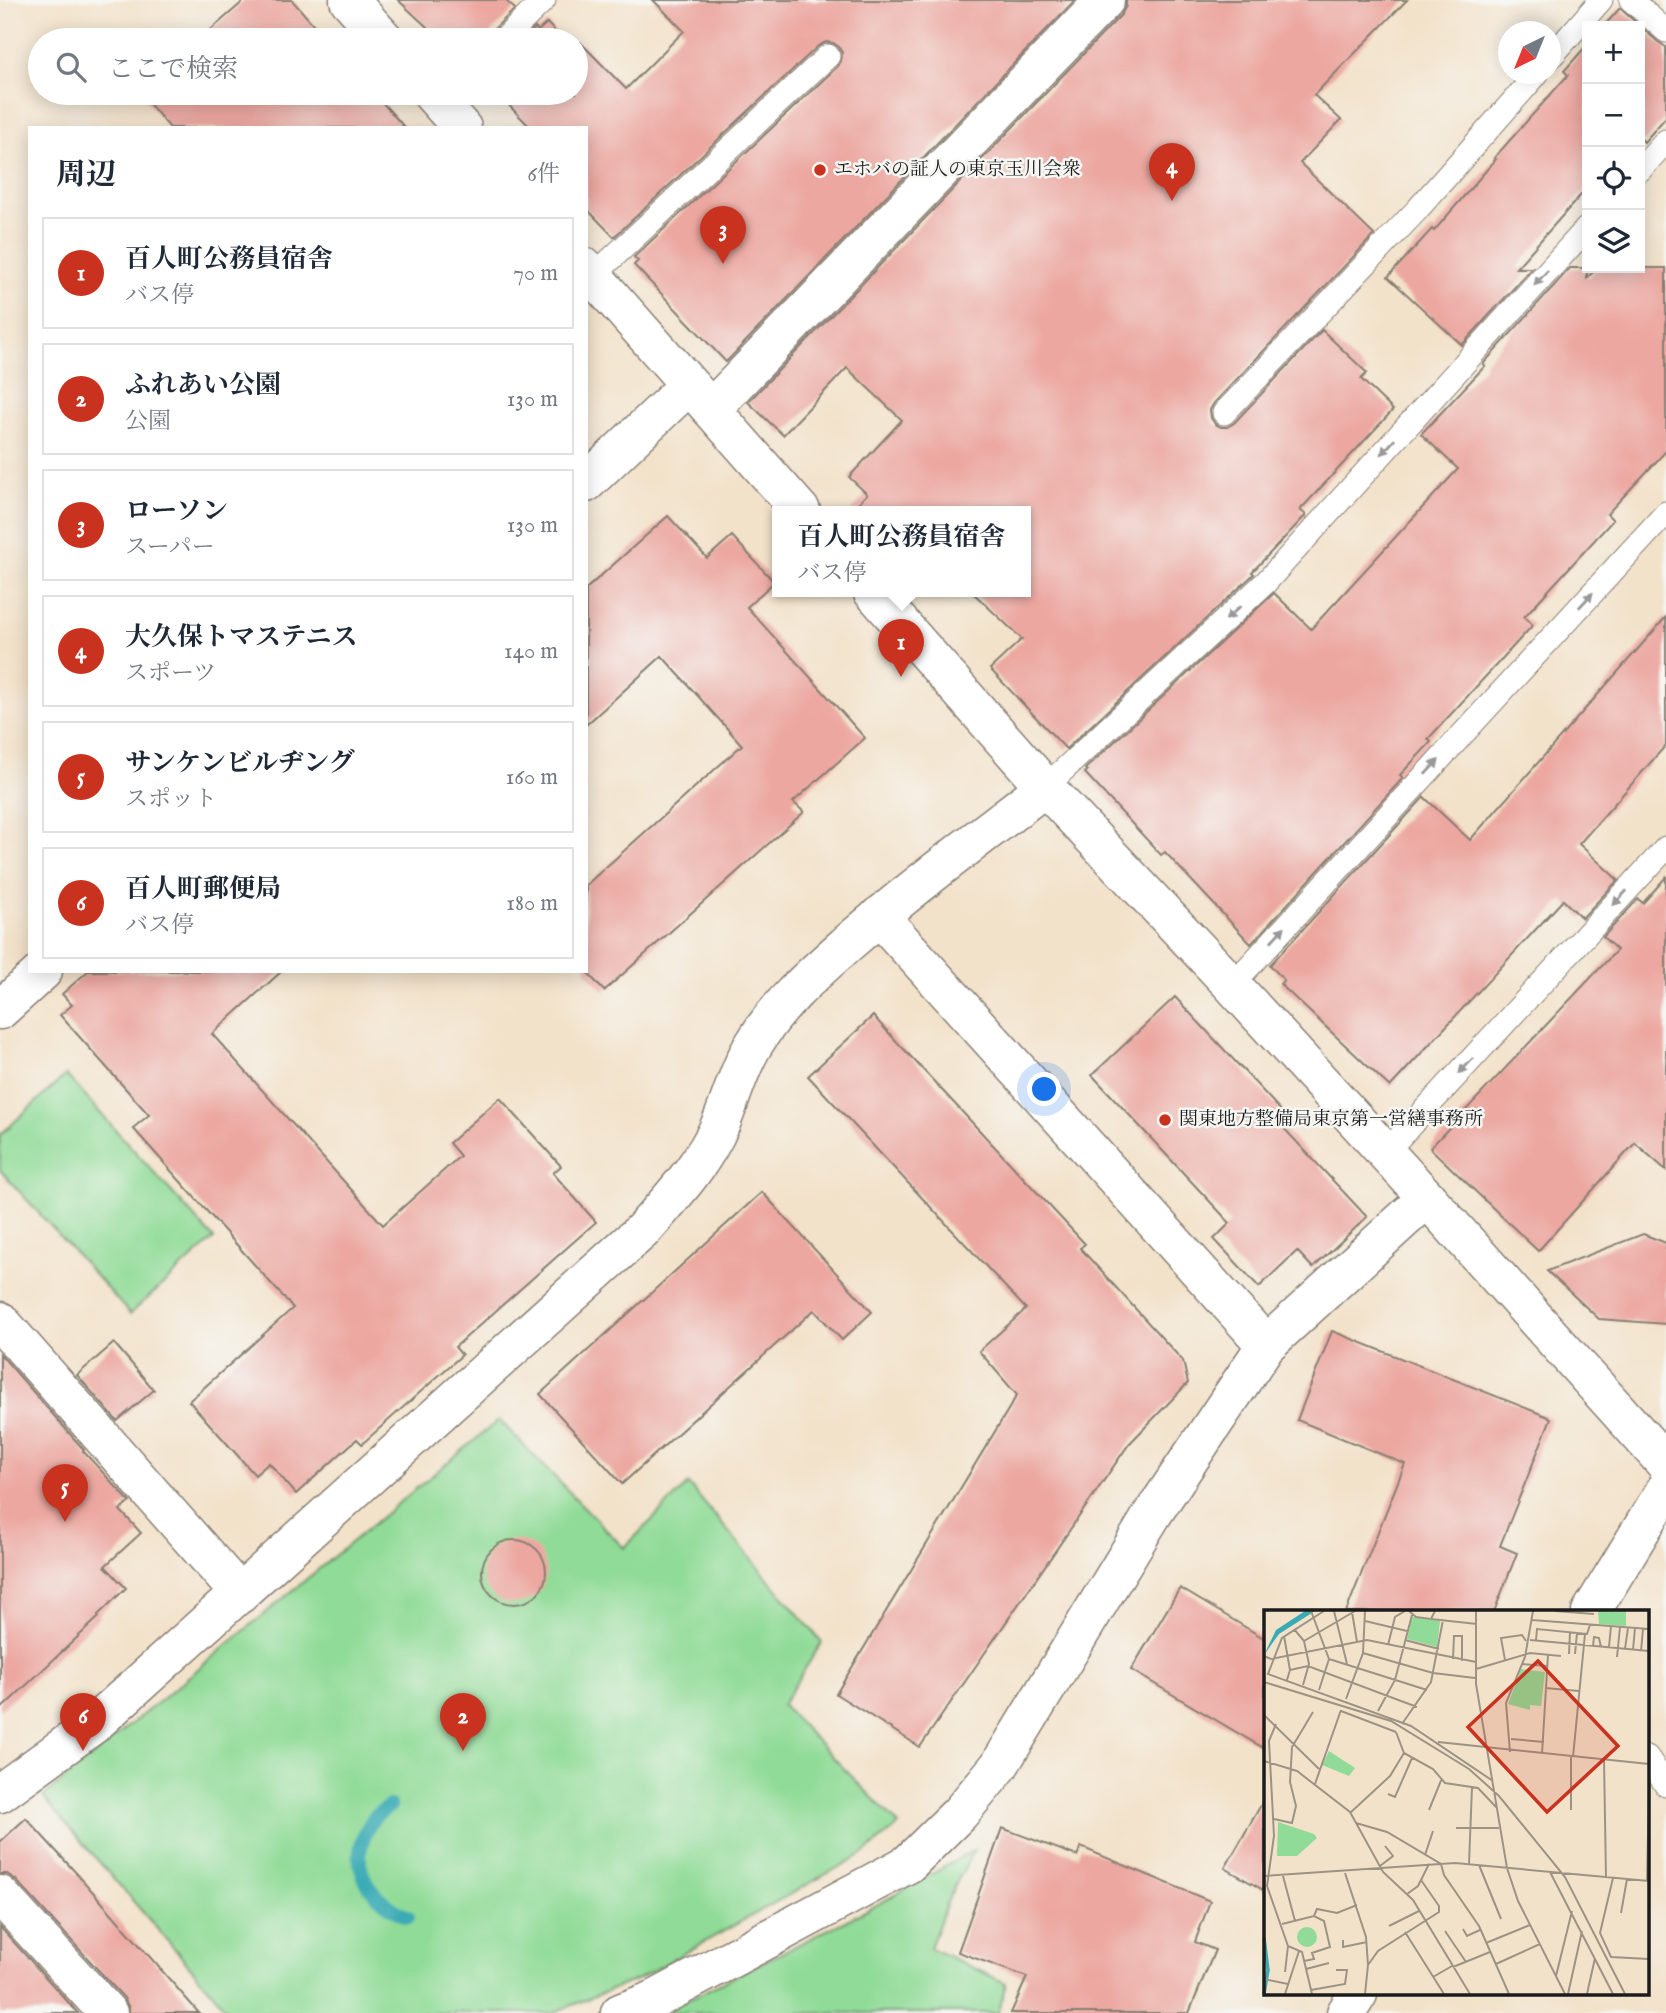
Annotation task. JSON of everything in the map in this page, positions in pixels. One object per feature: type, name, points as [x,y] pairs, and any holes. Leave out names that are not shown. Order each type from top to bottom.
[{"type":"street","points":[[349,0],[374,28]]},
{"type":"street","points":[[588,481],[700,397],[1105,0]]},
{"type":"street","points":[[590,272],[797,506]]},
{"type":"street","points":[[877,597],[1045,788],[1232,985],[1666,1464]]},
{"type":"street","points":[[0,1793],[93,1726],[643,1230],[675,1194],[721,1124],[753,1044],[806,980],[879,916],[1045,788]]},
{"type":"street","points":[[879,916],[1266,1345]]},
{"type":"street","points":[[0,1010],[41,973]]},
{"type":"street","points":[[620,2013],[654,2000],[908,1864],[960,1813],[999,1766],[1152,1515],[1266,1345],[1427,1198]]},
{"type":"street","points":[[0,1321],[240,1594]]},
{"type":"street","points":[[1592,1610],[1666,1489]]},
{"type":"street","points":[[0,1895],[108,2013]]},
{"type":"street","points":[[1346,2013],[1357,1996]]},
{"type":"lane","points":[[515,28],[544,0]]},
{"type":"lane","points":[[1561,45],[1601,0]]},
{"type":"lane","points":[[1631,0],[1666,31]]},
{"type":"lane","points":[[590,272],[828,56]]},
{"type":"lane","points":[[1224,413],[1416,211],[1528,84]]},
{"type":"lane","points":[[1645,164],[1666,141]]},
{"type":"lane","points":[[1045,788],[1266,582],[1582,234]]},
{"type":"lane","points":[[1232,985],[1666,513]]},
{"type":"lane","points":[[1385,1153],[1666,848]]},
{"type":"lane","points":[[1648,1758],[1666,1785]]},
{"type":"green space","points":[[66,1075],[214,1239],[130,1314],[0,1170],[0,1135]]},
{"type":"green space","points":[[499,1420],[624,1548],[688,1484],[822,1642],[782,1705],[899,1825],[866,1852],[636,1980],[552,2013],[230,2013],[43,1797]]},
{"type":"green space","points":[[974,1850],[950,1895],[930,1948],[1006,1983],[998,2013],[661,2013],[871,1908]]},
{"type":"building","points":[[245,0],[292,0],[316,28],[213,28]]},
{"type":"building","points":[[398,0],[505,0],[515,9],[495,28],[428,28]]},
{"type":"building","points":[[653,0],[1075,0],[726,362],[634,265],[638,261],[634,257],[838,66],[842,53],[839,47],[826,42],[818,46],[614,237],[588,210],[588,126],[529,126],[509,105],[588,105],[588,50],[626,89],[684,31]]},
{"type":"building","points":[[1126,0],[1407,0],[1314,95],[1341,120],[1300,163],[1374,235],[1210,410],[1215,424],[1227,427],[1234,423],[1322,330],[1367,373],[1361,379],[1393,410],[1300,510],[1306,515],[1252,572],[1254,574],[1066,749],[990,669],[1022,639],[977,597],[1031,597],[1031,506],[856,506],[867,494],[849,477],[902,420],[847,368],[783,435],[748,402],[1121,15]]},
{"type":"building","points":[[1620,8],[1634,21],[1608,21]]},
{"type":"building","points":[[1645,30],[1666,47],[1666,117],[1645,141]]},
{"type":"building","points":[[1582,51],[1582,194],[1516,268],[1532,268],[1462,345],[1388,277],[1432,229],[1434,231],[1496,159],[1494,158],[1561,84],[1568,75],[1564,71]]},
{"type":"building","points":[[150,105],[385,105],[403,126],[168,126]]},
{"type":"building","points":[[1570,268],[1582,268],[1582,273],[1587,273],[1587,278],[1592,273],[1645,273],[1645,268],[1666,268],[1666,451],[1607,514],[1613,520],[1524,617],[1533,625],[1428,739],[1431,742],[1400,775],[1403,778],[1251,944],[1165,852],[1161,855],[1085,773],[1085,769],[1274,593],[1311,629],[1458,469],[1421,434],[1485,366],[1483,364]]},
{"type":"building","points":[[668,516],[707,558],[732,536],[772,580],[772,584],[747,607],[865,738],[793,802],[804,812],[604,991],[588,973],[588,883],[742,745],[662,656],[588,723],[588,587]]},
{"type":"building","points":[[1666,617],[1666,745],[1579,844],[1618,880],[1582,918],[1563,900],[1390,1087],[1280,984],[1284,980],[1270,965],[1424,797],[1470,840]]},
{"type":"building","points":[[1666,877],[1666,1170],[1635,1143],[1538,1251],[1430,1148],[1617,950],[1603,937],[1638,899],[1643,903]]},
{"type":"building","points":[[86,973],[280,973],[212,1034],[383,1225],[460,1156],[449,1143],[500,1098],[561,1166],[553,1173],[596,1222],[455,1347],[462,1355],[362,1444],[357,1439],[296,1494],[269,1463],[255,1475],[189,1401],[293,1308],[133,1128],[149,1115],[60,1015],[72,1005],[62,994]]},
{"type":"building","points":[[1175,997],[1286,1116],[1278,1122],[1367,1217],[1313,1268],[1297,1251],[1259,1287],[1214,1239],[1230,1223],[1092,1075]]},
{"type":"building","points":[[873,1016],[1085,1244],[1080,1248],[1183,1361],[1188,1383],[1129,1444],[920,1747],[836,1694],[1017,1395],[979,1351],[1026,1309],[808,1076]]},
{"type":"building","points":[[762,1192],[872,1312],[842,1340],[814,1310],[622,1484],[540,1394]]},
{"type":"building","points":[[1643,1234],[1666,1243],[1666,1324],[1599,1319],[1547,1271]]},
{"type":"building","points":[[1332,1331],[1551,1418],[1500,1546],[1517,1553],[1495,1610],[1347,1610],[1405,1464],[1297,1420]]},
{"type":"building","points":[[114,1343],[154,1390],[117,1421],[77,1375]]},
{"type":"building","points":[[0,1354],[130,1502],[120,1510],[141,1533],[105,1566],[126,1588],[0,1710]]},
{"type":"building","points":[[508,1540],[520,1540],[537,1549],[544,1560],[544,1584],[537,1595],[520,1604],[508,1604],[496,1599],[487,1590],[482,1578],[482,1566],[487,1554],[496,1545]]},
{"type":"building","points":[[1180,1588],[1264,1638],[1264,1748],[1131,1670]]},
{"type":"building","points":[[1264,1800],[1264,1890],[1225,1868]]},
{"type":"building","points":[[26,1818],[199,2013],[129,2013],[124,1998],[16,1880],[7,1874],[0,1874],[0,1842]]},
{"type":"building","points":[[1002,1828],[1077,1856],[1081,1847],[1210,1901],[1195,1942],[1215,1950],[1189,2013],[1011,2013],[1027,1977],[958,1952]]},
{"type":"building","points":[[0,1927],[78,2013],[0,2013]]},
{"type":"waterway","points":[[390,1806],[376,1815],[368,1826],[360,1852],[360,1864],[369,1886],[377,1896],[408,1917]]},
{"type":"place","name":"エホバの証人の東京玉川会衆","points":[[820,170]]},
{"type":"place","name":"大久保トマステニス","points":[[1172,201]]},
{"type":"place","name":"ローソン","points":[[723,264]]},
{"type":"place","name":"百人町公務員宿舎","points":[[901,677]]},
{"type":"place","name":"関東地方整備局東京第一営繕事務所","points":[[1165,1120]]},
{"type":"place","name":"サンケンビルヂング","points":[[65,1522]]},
{"type":"place","name":"百人町郵便局","points":[[83,1751]]},
{"type":"place","name":"ふれあい公園","points":[[463,1751]]}]
